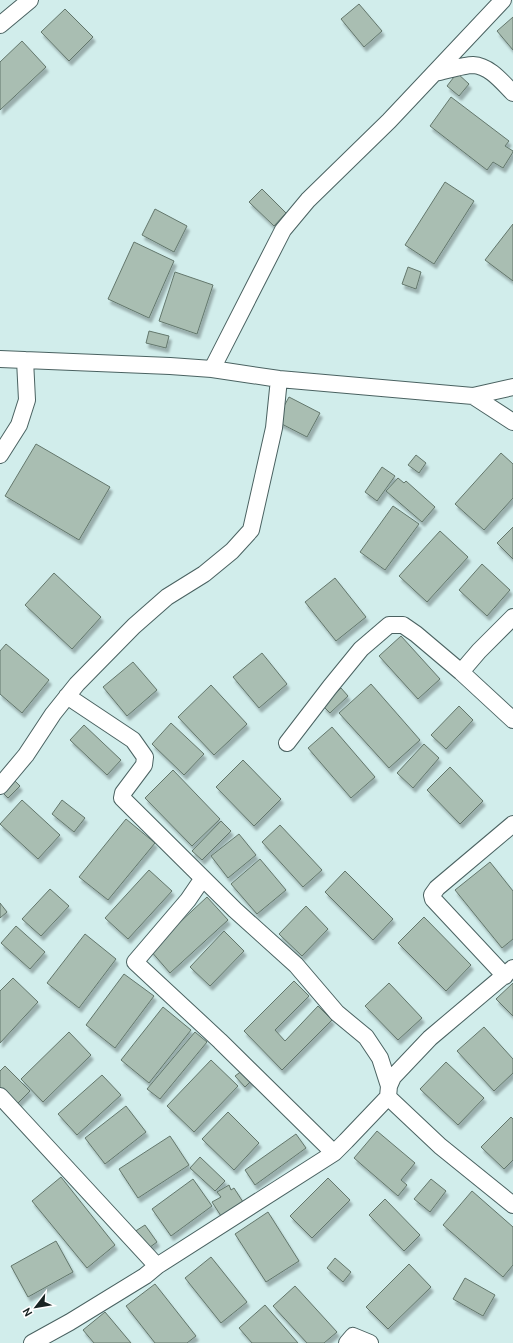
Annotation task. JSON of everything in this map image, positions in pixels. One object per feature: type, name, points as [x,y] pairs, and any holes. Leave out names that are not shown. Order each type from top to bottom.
[{"type":"street","points":[[0,25],[30,0]]},
{"type":"street","points":[[212,369],[283,230],[308,200],[389,121],[503,0]]},
{"type":"street","points":[[435,72],[472,65],[486,69],[498,78],[513,94]]},
{"type":"street","points":[[0,359],[212,369],[279,379],[473,396],[513,387]]},
{"type":"street","points":[[0,454],[19,425],[27,400],[25,360]]},
{"type":"street","points":[[0,786],[26,755],[53,714],[77,684],[134,626],[167,598],[204,574],[232,551],[251,530],[274,428],[279,379]]},
{"type":"street","points":[[473,396],[513,422]]},
{"type":"street","points":[[461,672],[479,651],[513,618]]},
{"type":"street","points":[[287,743],[361,649],[390,625],[403,625],[416,634],[461,672],[513,720]]},
{"type":"street","points":[[68,696],[133,740],[145,757],[144,765],[123,793],[122,798],[235,910],[296,965],[337,1013],[366,1037],[380,1058],[388,1091],[440,1146],[513,1204]]},
{"type":"street","points":[[32,1343],[146,1276],[157,1266],[334,1153],[346,1142],[388,1091],[393,1077],[430,1038],[509,972],[433,899],[432,895],[437,888],[513,824]]},
{"type":"street","points":[[203,878],[188,900],[135,962],[220,1041],[334,1153]]},
{"type":"street","points":[[0,1096],[157,1266]]},
{"type":"street","points":[[347,1343],[353,1336],[370,1343]]},
{"type":"building","points":[[359,4],[382,31],[364,47],[341,19]]},
{"type":"building","points":[[65,9],[93,37],[69,61],[41,32]]},
{"type":"building","points":[[513,17],[513,50],[497,31]]},
{"type":"building","points":[[22,41],[46,67],[0,110],[0,62]]},
{"type":"building","points":[[457,73],[469,84],[459,96],[447,86]]},
{"type":"building","points":[[451,97],[509,141],[505,146],[513,152],[503,168],[493,162],[487,170],[430,126]]},
{"type":"building","points":[[445,182],[474,201],[434,264],[405,245]]},
{"type":"building","points":[[262,189],[286,213],[274,226],[249,202]]},
{"type":"building","points":[[155,209],[187,226],[174,252],[142,235]]},
{"type":"building","points":[[513,224],[513,281],[485,260]]},
{"type":"building","points":[[134,242],[174,261],[149,318],[108,299]]},
{"type":"building","points":[[408,267],[421,272],[416,289],[402,284]]},
{"type":"building","points":[[175,272],[213,285],[197,334],[159,321]]},
{"type":"building","points":[[149,331],[169,336],[166,348],[146,343]]},
{"type":"building","points":[[289,397],[320,413],[307,437],[276,421]]},
{"type":"building","points":[[36,444],[110,487],[79,540],[5,496]]},
{"type":"building","points":[[501,453],[513,464],[513,498],[484,530],[455,504]]},
{"type":"building","points":[[416,455],[426,463],[419,473],[408,465]]},
{"type":"building","points":[[382,467],[395,476],[377,501],[365,492]]},
{"type":"building","points":[[398,478],[404,483],[406,481],[435,507],[422,522],[386,491]]},
{"type":"building","points":[[393,506],[419,524],[385,570],[360,552]]},
{"type":"building","points":[[513,527],[513,559],[497,543]]},
{"type":"building","points":[[440,531],[468,557],[427,602],[399,576]]},
{"type":"building","points":[[482,564],[510,590],[487,616],[459,590]]},
{"type":"building","points":[[54,573],[101,617],[72,649],[25,605]]},
{"type":"building","points":[[335,578],[366,617],[336,641],[305,602]]},
{"type":"building","points":[[401,636],[440,679],[418,699],[379,656]]},
{"type":"building","points":[[6,644],[49,680],[22,713],[0,694],[0,651]]},
{"type":"building","points":[[262,653],[287,684],[259,708],[233,677]]},
{"type":"building","points":[[133,662],[157,690],[127,716],[103,687]]},
{"type":"building","points":[[371,684],[420,740],[389,768],[339,713]]},
{"type":"building","points":[[211,685],[247,724],[214,755],[178,717]]},
{"type":"building","points":[[341,688],[348,696],[330,713],[323,706]]},
{"type":"building","points":[[459,706],[473,720],[446,749],[431,735]]},
{"type":"building","points":[[171,723],[204,754],[184,775],[152,744]]},
{"type":"building","points":[[84,725],[121,760],[107,775],[70,740]]},
{"type":"building","points":[[332,727],[375,777],[351,798],[308,748]]},
{"type":"building","points":[[424,744],[439,758],[413,788],[397,773]]},
{"type":"building","points":[[243,760],[281,799],[254,826],[216,787]]},
{"type":"building","points":[[450,767],[483,801],[460,824],[427,790]]},
{"type":"building","points":[[173,770],[220,819],[192,846],[145,798]]},
{"type":"building","points":[[13,779],[20,786],[8,798],[1,791]]},
{"type":"building","points":[[22,800],[60,835],[38,859],[0,824]]},
{"type":"building","points":[[62,800],[85,818],[74,832],[52,814]]},
{"type":"building","points":[[126,819],[155,843],[108,900],[79,877]]},
{"type":"building","points":[[221,821],[231,831],[202,860],[192,851]]},
{"type":"building","points":[[280,825],[322,870],[303,887],[262,842]]},
{"type":"building","points":[[239,834],[256,855],[228,878],[211,856]]},
{"type":"building","points":[[260,859],[286,890],[257,914],[231,884]]},
{"type":"building","points":[[490,862],[513,891],[513,939],[502,948],[455,890]]},
{"type":"building","points":[[149,870],[172,891],[128,939],[105,918]]},
{"type":"building","points":[[345,871],[393,919],[373,940],[325,892]]},
{"type":"building","points":[[50,889],[69,906],[41,936],[22,919]]},
{"type":"building","points":[[207,897],[228,920],[170,973],[150,950]]},
{"type":"building","points":[[0,903],[7,912],[0,918]]},
{"type":"building","points":[[306,906],[328,929],[302,956],[279,934]]},
{"type":"building","points":[[424,917],[471,965],[446,991],[398,943]]},
{"type":"building","points":[[16,926],[45,952],[30,969],[1,943]]},
{"type":"building","points":[[224,931],[244,951],[210,986],[190,967]]},
{"type":"building","points":[[85,934],[116,959],[79,1008],[47,983]]},
{"type":"building","points":[[124,974],[154,996],[115,1048],[86,1025]]},
{"type":"building","points":[[13,978],[38,1002],[0,1043],[0,991]]},
{"type":"building","points":[[294,981],[309,996],[275,1030],[285,1041],[318,1006],[332,1020],[282,1070],[244,1031]]},
{"type":"building","points":[[389,983],[422,1018],[398,1040],[365,1006]]},
{"type":"building","points":[[513,983],[513,1016],[496,999]]},
{"type":"building","points":[[163,1007],[191,1030],[149,1083],[121,1060]]},
{"type":"building","points":[[484,1027],[513,1059],[513,1073],[494,1091],[457,1051]]},
{"type":"building","points":[[69,1032],[91,1055],[43,1102],[21,1079]]},
{"type":"building","points":[[195,1032],[207,1042],[160,1099],[147,1089]]},
{"type":"building","points":[[211,1060],[238,1086],[194,1132],[167,1106]]},
{"type":"building","points":[[446,1062],[484,1098],[458,1125],[420,1089]]},
{"type":"building","points":[[5,1066],[30,1091],[17,1104],[0,1087],[0,1071]]},
{"type":"building","points":[[243,1070],[252,1080],[245,1087],[235,1076]]},
{"type":"building","points":[[102,1075],[121,1095],[77,1135],[58,1114]]},
{"type":"building","points":[[126,1106],[146,1132],[105,1164],[85,1138]]},
{"type":"building","points":[[228,1112],[259,1143],[234,1170],[202,1139]]},
{"type":"building","points":[[511,1117],[513,1119],[513,1160],[504,1169],[481,1147]]},
{"type":"building","points":[[377,1131],[415,1163],[401,1180],[407,1185],[398,1196],[354,1158]]},
{"type":"building","points":[[296,1134],[306,1148],[255,1185],[245,1170]]},
{"type":"building","points":[[170,1136],[189,1165],[138,1198],[119,1169]]},
{"type":"building","points":[[200,1157],[225,1181],[215,1191],[190,1168]]},
{"type":"building","points":[[61,1177],[115,1245],[87,1268],[32,1201]]},
{"type":"building","points":[[328,1178],[350,1200],[312,1238],[290,1216]]},
{"type":"building","points":[[193,1179],[212,1206],[171,1236],[152,1209]]},
{"type":"building","points":[[431,1179],[446,1191],[430,1212],[414,1199]]},
{"type":"building","points":[[229,1185],[231,1190],[234,1188],[243,1202],[221,1216],[212,1202],[221,1197],[217,1192]]},
{"type":"building","points":[[472,1191],[513,1227],[513,1265],[503,1277],[443,1225]]},
{"type":"building","points":[[385,1199],[420,1235],[404,1251],[369,1215]]},
{"type":"building","points":[[268,1212],[299,1261],[266,1282],[235,1234]]},
{"type":"building","points":[[145,1225],[157,1242],[146,1250],[134,1232]]},
{"type":"building","points":[[56,1241],[73,1272],[28,1297],[11,1266]]},
{"type":"building","points":[[211,1257],[247,1302],[221,1323],[185,1278]]},
{"type":"building","points":[[335,1258],[351,1272],[343,1282],[327,1268]]},
{"type":"building","points":[[409,1264],[431,1287],[388,1329],[366,1307]]},
{"type":"building","points":[[465,1278],[495,1295],[483,1316],[453,1299]]},
{"type":"building","points":[[155,1284],[196,1336],[187,1343],[155,1343],[126,1306]]},
{"type":"building","points":[[295,1286],[337,1332],[324,1343],[307,1343],[273,1306]]},
{"type":"building","points":[[265,1305],[298,1343],[252,1343],[239,1328]]},
{"type":"building","points":[[105,1312],[131,1343],[94,1343],[83,1330]]}]
